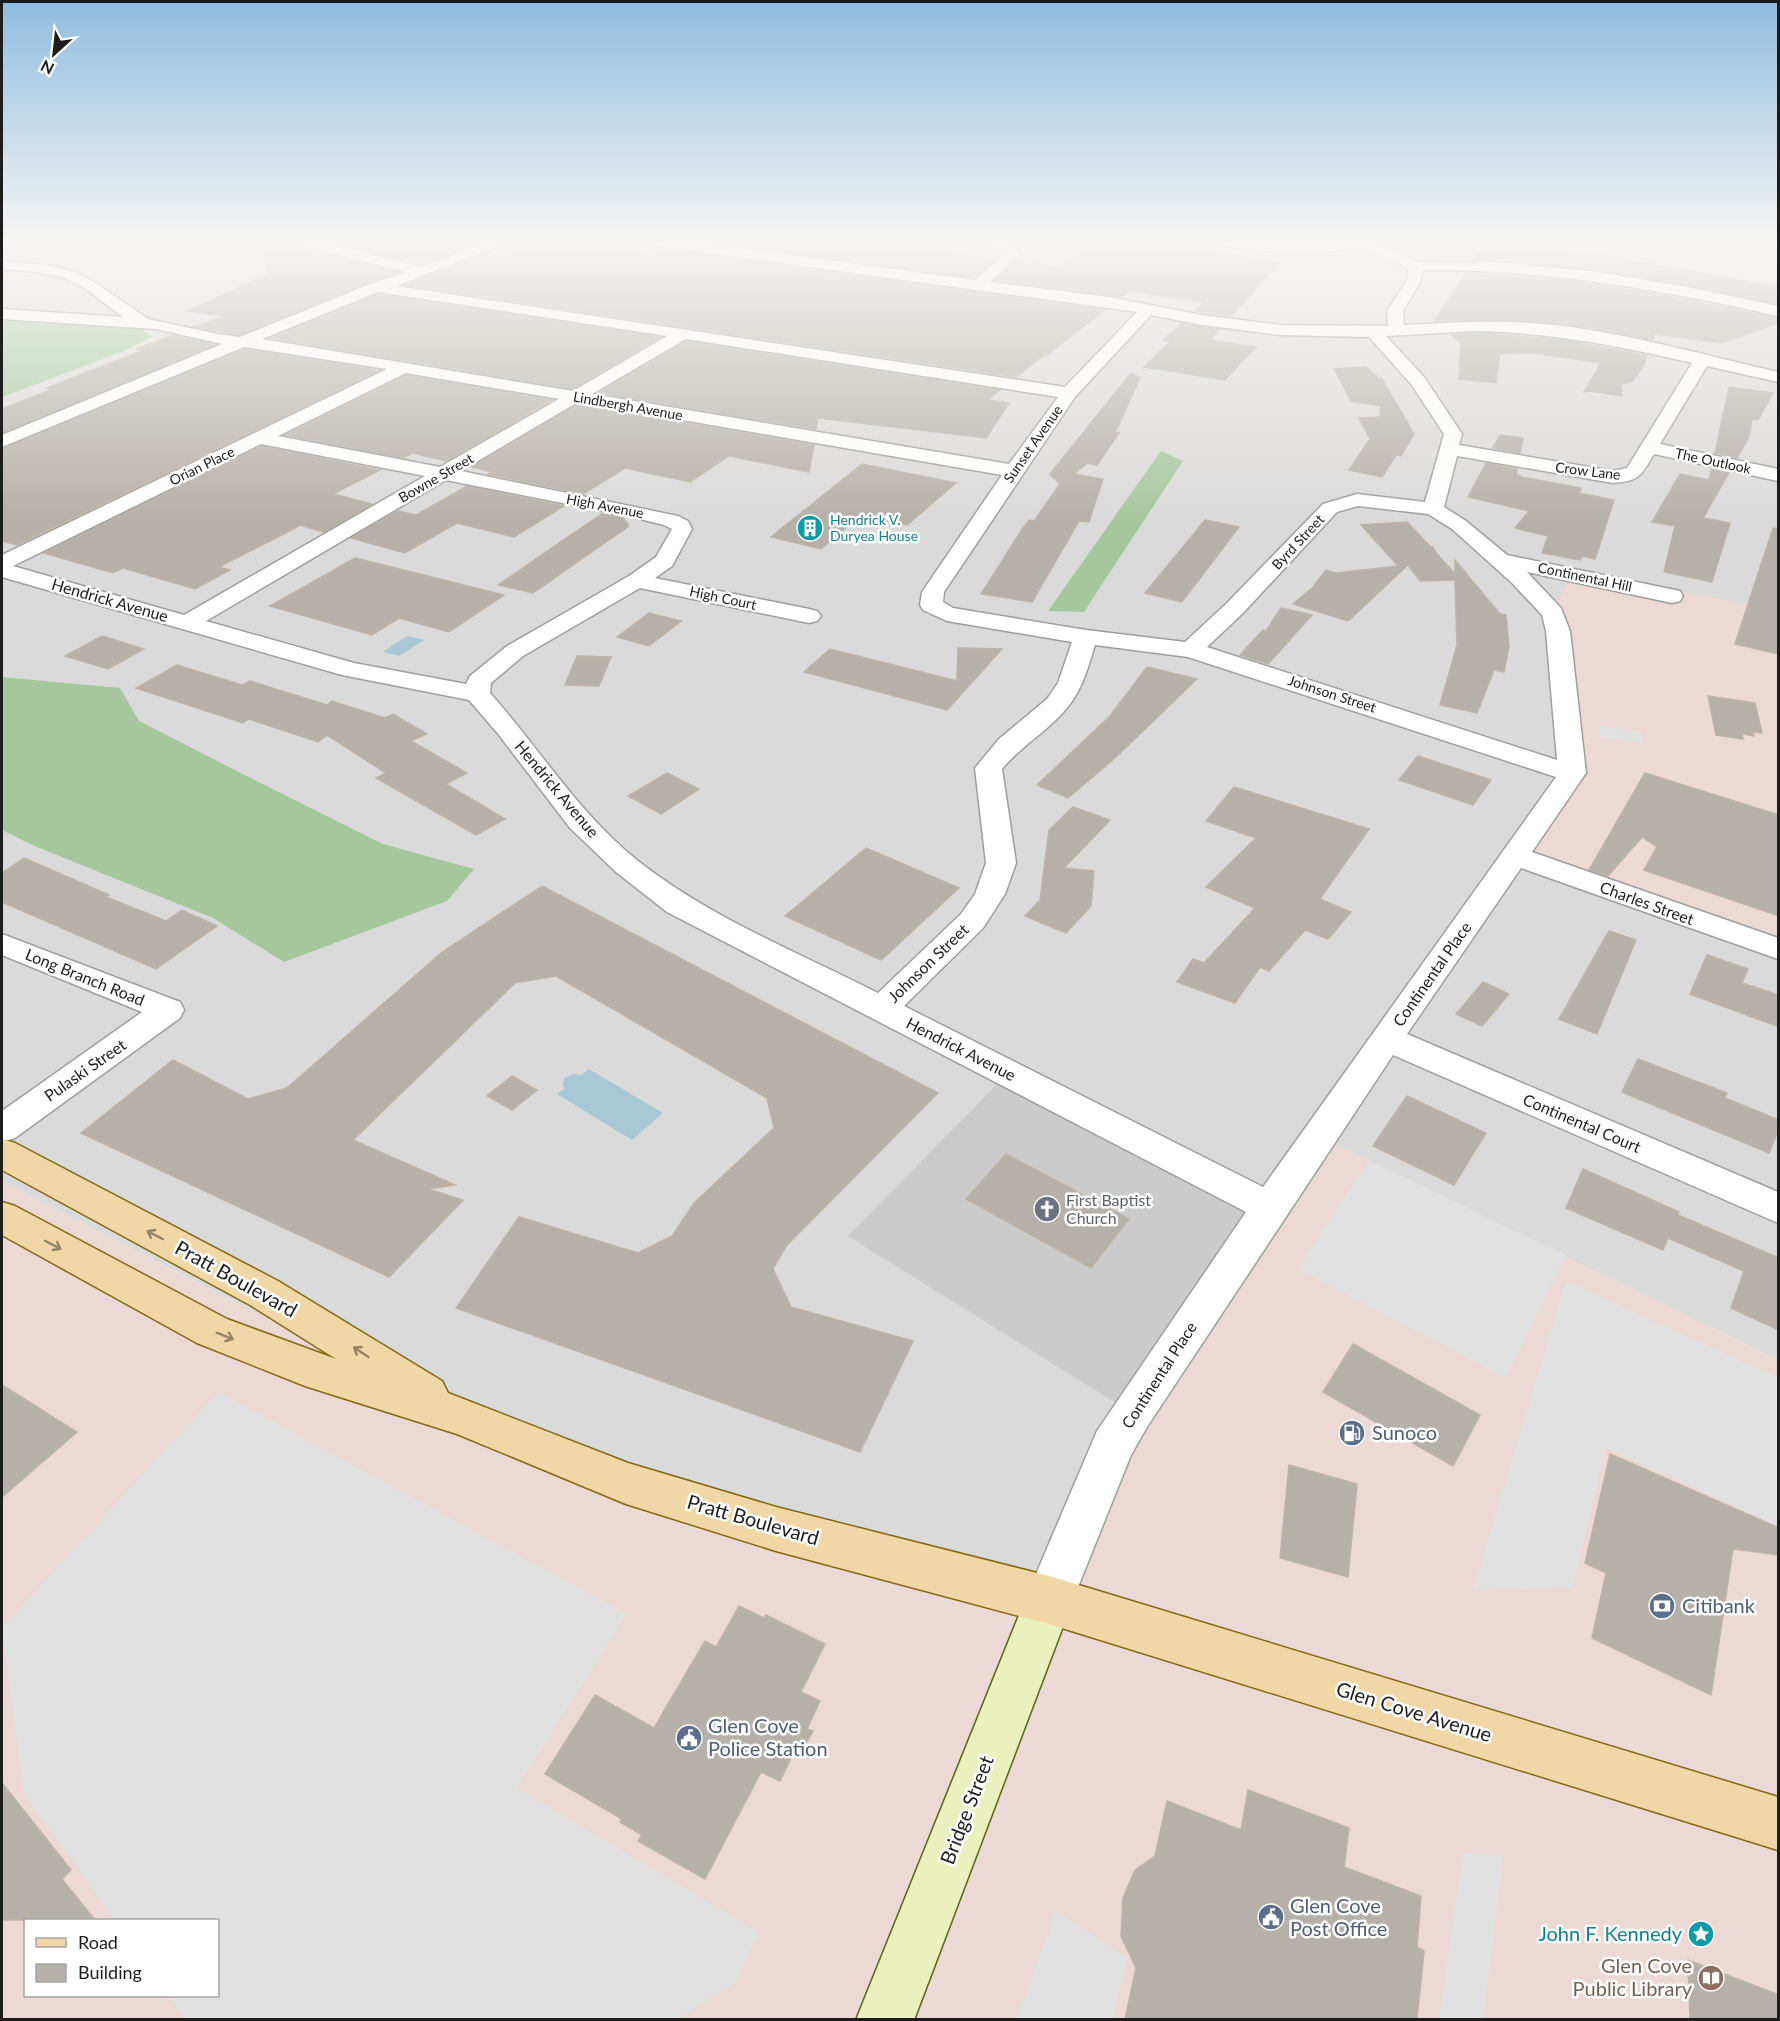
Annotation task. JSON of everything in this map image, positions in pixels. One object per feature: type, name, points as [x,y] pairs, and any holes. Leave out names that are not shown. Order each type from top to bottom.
[{"type":"main road","name":"Pratt Boulevard","points":[[2,1153],[282,1303],[464,1417]]},
{"type":"main road","name":"Pratt Boulevard","points":[[2,1217],[212,1331],[305,1368],[464,1417],[626,1483],[776,1529],[1049,1600]]},
{"type":"main road","name":"Glen Cove Avenue","points":[[1049,1600],[1779,1824]]},
{"type":"main road","name":"Bridge Street","points":[[885,2019],[1049,1600]]},
{"type":"street","points":[[188,332],[210,338],[243,341]]},
{"type":"street","points":[[2,442],[264,332]]},
{"type":"street","points":[[672,332],[1069,393]]},
{"type":"street","name":"Sunset Avenue","points":[[933,592],[1069,393],[1126,332]]},
{"type":"street","points":[[1298,332],[1347,343],[1397,358]]},
{"type":"street","points":[[1373,332],[1431,399],[1453,434],[1433,509],[1459,525],[1520,578],[1553,613],[1558,631],[1572,773]]},
{"type":"street","points":[[1563,332],[1610,339],[1779,377]]},
{"type":"street","name":"Bowne Street","points":[[188,622],[683,334]]},
{"type":"street","name":"Lindbergh Avenue","points":[[243,341],[1014,471]]},
{"type":"street","name":"Crow Lane","points":[[1448,449],[1613,477],[1627,476],[1634,472],[1702,360]]},
{"type":"street","name":"Orian Place","points":[[2,563],[403,368]]},
{"type":"street","name":"High Avenue","points":[[259,438],[628,510],[671,520],[681,525],[682,529],[678,538],[664,561],[637,581],[515,651],[479,681],[477,694]]},
{"type":"street","name":"The Outlook","points":[[1648,447],[1779,475]]},
{"type":"street","name":"Byrd Street","points":[[1191,650],[1235,608],[1330,508],[1357,500],[1433,509]]},
{"type":"street","name":"Continental Hill","points":[[1498,559],[1672,596]]},
{"type":"street","name":"Hendrick Avenue","points":[[2,570],[351,670],[477,694],[508,729],[580,822],[626,866],[678,905],[709,923],[1269,1207]]},
{"type":"street","name":"High Court","points":[[637,581],[809,616]]},
{"type":"street","name":"Johnson Street","points":[[933,592],[931,605],[947,614],[1086,637],[1191,650],[1572,773]]},
{"type":"street","name":"Johnson Street","points":[[881,1009],[972,921],[990,894],[1000,863],[988,768],[1008,745],[1057,704],[1070,683],[1086,637]]},
{"type":"street","name":"Continental Place","points":[[1049,1600],[1113,1446],[1132,1413],[1269,1207],[1572,773]]},
{"type":"street","name":"Charles Street","points":[[1515,856],[1779,950]]},
{"type":"street","name":"Long Branch Road","points":[[2,944],[168,1010]]},
{"type":"street","name":"Pulaski Street","points":[[2,1129],[168,1010]]},
{"type":"street","name":"Continental Court","points":[[1386,1038],[1779,1208]]},
{"type":"shaded area","points":[[2,332],[1778,332],[1778,611],[1572,773],[1516,856],[1778,949],[1778,1360],[1318,1136],[1132,1413],[1048,1599],[778,1528],[393,1384],[2,1181]]},
{"type":"shaded area","points":[[1574,569],[1778,611],[1778,949],[1515,856],[1572,773],[1553,613]]},
{"type":"shaded area","points":[[1600,726],[1642,732],[1643,744],[1600,737]]},
{"type":"shaded area","name":"First Baptist Church","points":[[1007,1074],[1269,1207],[1132,1413],[848,1236]]},
{"type":"shaded area","points":[[1318,1136],[1778,1360],[1778,2019],[2,2019],[2,1181],[393,1384],[626,1480],[1048,1599],[1113,1445]]},
{"type":"shaded area","points":[[1369,1161],[1566,1255],[1506,1378],[1298,1269]]},
{"type":"shaded area","points":[[1566,1281],[1778,1378],[1778,1526],[1606,1448],[1573,1588],[1473,1590]]},
{"type":"shaded area","points":[[218,1392],[627,1614],[517,1788],[759,1932],[735,1983],[678,2019],[186,2019],[170,1997],[219,1997],[219,1919],[114,1919],[24,1794],[2,1628]]},
{"type":"shaded area","points":[[1463,1854],[1504,1855],[1483,2019],[1439,2019]]},
{"type":"shaded area","points":[[1056,1911],[1127,1957],[1113,2019],[1017,2019]]},
{"type":"green space","points":[[2,332],[146,332],[152,337],[124,351],[2,397]]},
{"type":"green space","points":[[1161,451],[1183,461],[1084,612],[1048,611]]},
{"type":"green space","points":[[2,677],[120,688],[139,721],[383,844],[474,869],[447,901],[284,962],[213,918],[37,847],[2,830]]},
{"type":"water","points":[[407,636],[424,640],[399,656],[383,652]]},
{"type":"water","points":[[589,1069],[663,1113],[632,1140],[557,1094],[565,1088],[564,1078],[573,1074],[581,1075]]},
{"type":"building","points":[[225,332],[247,332],[240,335]]},
{"type":"building","points":[[284,332],[629,332],[660,337],[573,389],[270,338]]},
{"type":"building","points":[[719,332],[1076,332],[1016,377]]},
{"type":"building","points":[[1172,332],[1216,332],[1210,340],[1256,347],[1225,380],[1144,367],[1171,341],[1163,340]]},
{"type":"building","points":[[1616,332],[1752,332],[1721,343],[1655,334],[1653,340]]},
{"type":"building","points":[[1476,333],[1558,339],[1647,355],[1644,365],[1632,382],[1621,384],[1622,396],[1584,392],[1601,363],[1533,353],[1500,354],[1496,383],[1459,379],[1461,343],[1452,335]]},
{"type":"building","points":[[173,335],[215,345],[2,433],[2,409],[53,389],[47,388],[144,350],[137,349]]},
{"type":"building","points":[[686,341],[1000,390],[988,400],[1009,403],[986,438],[818,418],[816,429],[598,393]]},
{"type":"building","points":[[244,349],[380,370],[17,545],[2,541],[2,449]]},
{"type":"building","points":[[1366,367],[1382,381],[1382,379],[1414,434],[1401,456],[1396,455],[1382,477],[1349,470],[1370,439],[1359,418],[1380,417],[1381,406],[1351,401],[1334,369]]},
{"type":"building","points":[[1131,373],[1140,378],[1115,433],[1119,433],[1097,465],[1087,463],[1074,474],[1103,479],[1089,522],[1079,521],[1032,602],[981,594],[1021,531],[1029,520],[1034,521],[1060,484],[1050,474]]},
{"type":"building","points":[[406,375],[552,400],[446,461],[412,453],[403,458],[285,435]]},
{"type":"building","points":[[1729,387],[1773,393],[1758,420],[1752,419],[1749,437],[1737,458],[1715,453]]},
{"type":"building","points":[[578,404],[814,445],[809,472],[729,456],[690,482],[625,468],[583,494],[488,474],[493,472],[472,467]]},
{"type":"building","points":[[1500,435],[1523,438],[1520,453],[1493,448]]},
{"type":"building","points":[[261,446],[380,470],[333,494],[372,504],[324,532],[300,525],[219,567],[230,570],[195,589],[123,568],[113,573],[44,553]]},
{"type":"building","points":[[1486,463],[1517,469],[1516,475],[1521,477],[1581,488],[1579,493],[1614,500],[1595,559],[1582,556],[1580,560],[1542,553],[1548,536],[1515,528],[1529,511],[1468,497]]},
{"type":"building","points":[[862,464],[956,483],[907,525],[861,515],[821,549],[771,537]]},
{"type":"building","points":[[1712,469],[1729,473],[1703,518],[1730,523],[1712,582],[1664,572],[1675,526],[1652,522],[1680,474],[1709,480]]},
{"type":"building","points":[[467,486],[564,506],[514,537],[457,523],[405,553],[351,538],[398,511],[416,515]]},
{"type":"building","points":[[603,513],[623,517],[629,526],[533,593],[498,585]]},
{"type":"building","points":[[1205,520],[1239,527],[1182,602],[1145,593]]},
{"type":"building","points":[[1407,522],[1433,547],[1455,574],[1455,560],[1500,614],[1506,615],[1509,646],[1504,672],[1494,670],[1477,713],[1440,705],[1457,645],[1455,580],[1420,581],[1408,565],[1348,621],[1293,604],[1312,588],[1326,570],[1336,573],[1398,566],[1361,525]]},
{"type":"building","points":[[1773,528],[1779,529],[1779,654],[1735,644]]},
{"type":"building","points":[[355,558],[504,595],[449,632],[399,618],[372,635],[270,606]]},
{"type":"building","points":[[1281,608],[1312,615],[1268,664],[1240,655],[1263,630],[1266,631]]},
{"type":"building","points":[[649,613],[681,621],[649,646],[617,637]]},
{"type":"building","points":[[102,636],[144,649],[108,669],[65,656]]},
{"type":"building","points":[[958,648],[1002,649],[947,710],[804,672],[830,649],[957,681]]},
{"type":"building","points":[[577,656],[611,657],[599,686],[565,685]]},
{"type":"building","points":[[177,665],[242,685],[250,681],[327,705],[332,701],[385,718],[393,714],[427,734],[411,741],[467,773],[446,784],[505,819],[476,835],[376,778],[386,773],[327,735],[318,742],[249,719],[243,723],[136,688]]},
{"type":"building","points":[[1147,667],[1197,679],[1115,758],[1068,798],[1037,785],[1110,716]]},
{"type":"building","points":[[1708,696],[1755,703],[1762,733],[1753,732],[1754,736],[1742,734],[1743,739],[1716,735]]},
{"type":"building","points":[[1418,756],[1491,780],[1473,805],[1399,780]]},
{"type":"building","points":[[667,773],[699,789],[661,814],[628,796]]},
{"type":"building","points":[[1645,773],[1779,815],[1779,916],[1644,870],[1657,847],[1642,837],[1608,876],[1589,870]]},
{"type":"building","points":[[1234,787],[1369,829],[1320,899],[1351,912],[1328,939],[1305,930],[1269,971],[1260,967],[1235,1003],[1177,982],[1193,959],[1204,963],[1255,908],[1206,887],[1256,838],[1206,821]]},
{"type":"building","points":[[1073,807],[1110,820],[1064,868],[1094,871],[1091,906],[1066,933],[1025,916],[1040,900],[1049,830]]},
{"type":"building","points":[[866,848],[959,888],[881,960],[785,916]]},
{"type":"building","points":[[24,858],[109,895],[106,897],[166,921],[182,910],[217,926],[156,969],[2,902],[2,873]]},
{"type":"building","points":[[542,886],[938,1093],[786,1246],[773,1269],[791,1307],[913,1341],[860,1452],[456,1308],[519,1217],[638,1253],[672,1236],[694,1203],[774,1128],[767,1098],[556,976],[515,983],[353,1140],[455,1185],[428,1189],[463,1200],[389,1277],[81,1133],[173,1060],[248,1099],[287,1088],[441,953]]},
{"type":"building","points":[[1609,931],[1636,940],[1597,1034],[1559,1019]]},
{"type":"building","points":[[1707,955],[1748,969],[1742,983],[1779,995],[1779,1027],[1690,994]]},
{"type":"building","points":[[1483,982],[1509,994],[1482,1026],[1456,1014]]},
{"type":"building","points":[[1638,1059],[1727,1093],[1725,1098],[1779,1120],[1779,1128],[1769,1153],[1622,1092]]},
{"type":"building","points":[[512,1076],[537,1090],[512,1110],[487,1096]]},
{"type":"building","points":[[1407,1096],[1486,1133],[1454,1185],[1373,1146]]},
{"type":"building","name":"First Baptist Church","points":[[1006,1154],[1129,1219],[1091,1268],[966,1199]]},
{"type":"building","points":[[1583,1169],[1679,1212],[1678,1215],[1779,1258],[1779,1330],[1731,1308],[1744,1271],[1668,1238],[1663,1250],[1566,1208]]},
{"type":"building","points":[[1353,1344],[1480,1415],[1453,1466],[1323,1392]]},
{"type":"building","points":[[2,1385],[77,1432],[2,1497]]},
{"type":"building","name":"Citibank","points":[[1610,1454],[1779,1528],[1779,1555],[1733,1549],[1711,1695],[1592,1638],[1606,1573],[1585,1563]]},
{"type":"building","points":[[1289,1465],[1357,1484],[1348,1577],[1280,1558]]},
{"type":"building","name":"Glen Cove Police Station","points":[[739,1606],[764,1618],[766,1615],[825,1644],[801,1692],[820,1701],[807,1729],[813,1731],[799,1757],[793,1754],[780,1781],[761,1772],[705,1879],[638,1841],[642,1835],[620,1822],[622,1819],[545,1774],[595,1695],[654,1728],[705,1641],[716,1647]]},
{"type":"building","points":[[2,1783],[71,1870],[62,1879],[94,1919],[2,1920]]},
{"type":"building","name":"Glen Cove Post Office","points":[[1248,1790],[1349,1828],[1344,1867],[1421,1896],[1417,1947],[1424,1951],[1417,2019],[1125,2019],[1136,1968],[1121,1936],[1123,1898],[1135,1870],[1155,1856],[1167,1801],[1241,1830]]},
{"type":"building","name":"Glen Cove Public Library","points":[[1688,1960],[1779,1995],[1779,2019],[1690,2019]]},
{"type":"place","name":"Hendrick V. Duryea House","points":[[810,528]]},
{"type":"place","name":"First Baptist Church","points":[[1047,1209]]},
{"type":"place","name":"Sunoco","points":[[1352,1433]]},
{"type":"place","name":"Citibank","points":[[1662,1606]]},
{"type":"place","name":"Glen Cove Police Station","points":[[689,1738]]},
{"type":"place","name":"Glen Cove Post Office","points":[[1271,1917]]},
{"type":"place","name":"John F. Kennedy","points":[[1701,1934]]},
{"type":"place","name":"Glen Cove Public Library","points":[[1711,1978]]}]
